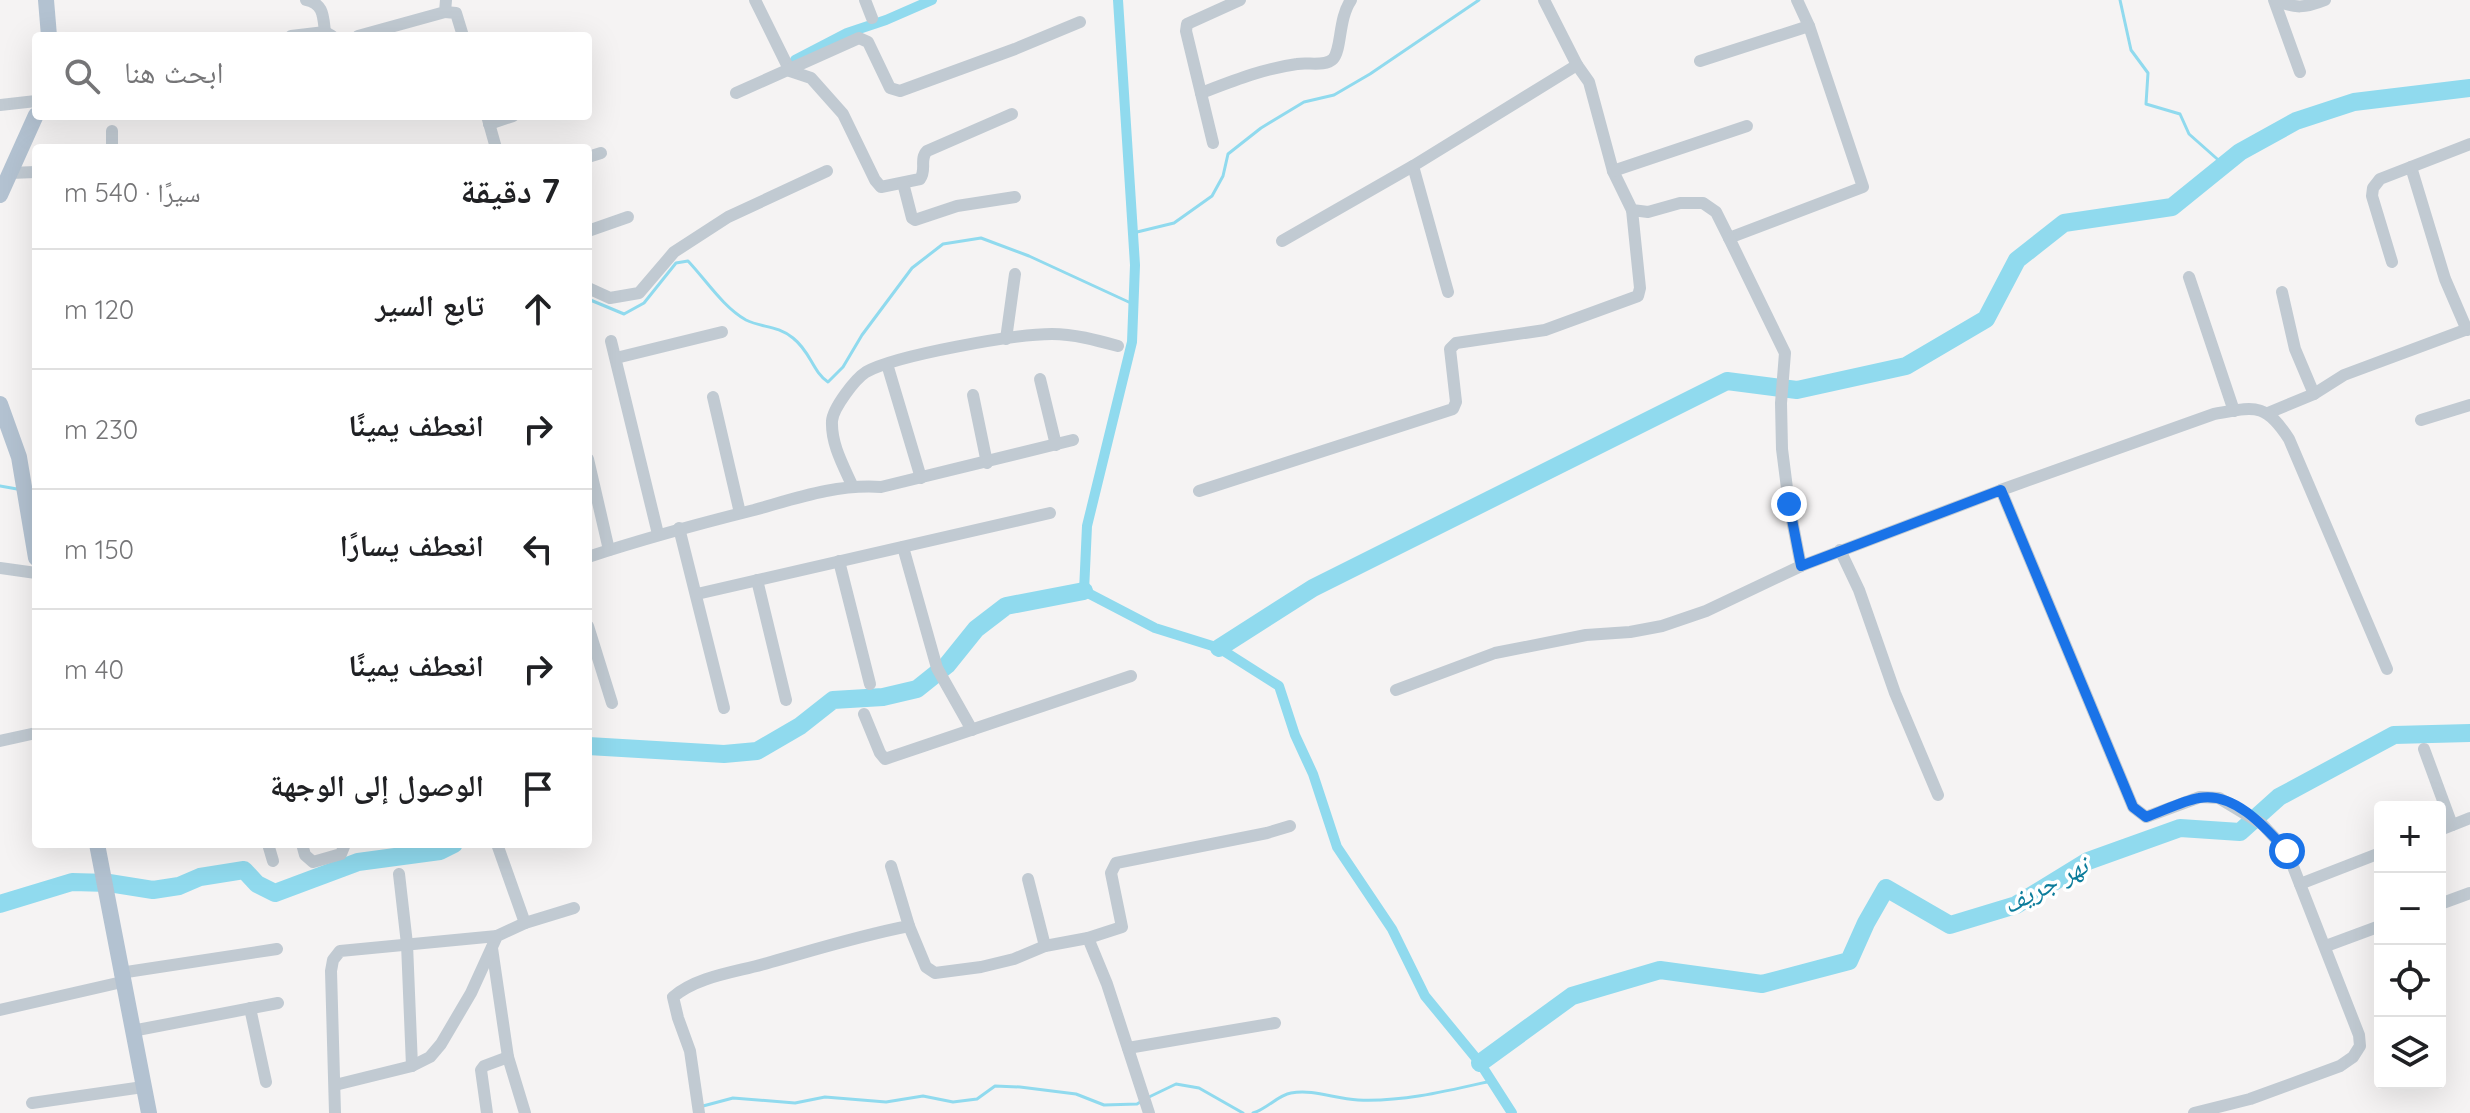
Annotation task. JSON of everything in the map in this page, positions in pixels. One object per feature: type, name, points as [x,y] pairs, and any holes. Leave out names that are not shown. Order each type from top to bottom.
[{"type":"main road","points":[[46,0],[49,32]]},
{"type":"main road","points":[[0,195],[34,120]]},
{"type":"main road","points":[[0,404],[19,457],[32,537]]},
{"type":"main road","points":[[98,848],[149,1113]]},
{"type":"street","points":[[306,0],[322,8],[328,32]]},
{"type":"street","points":[[755,0],[790,71],[811,78],[843,114],[878,184],[887,187],[920,179],[923,176],[923,156],[927,151],[1012,114]]},
{"type":"street","points":[[865,0],[872,18]]},
{"type":"street","points":[[1213,143],[1186,31],[1187,24],[1240,0]]},
{"type":"street","points":[[1201,93],[1267,68],[1328,63],[1338,50],[1342,17],[1351,0]]},
{"type":"street","points":[[1199,491],[1453,409],[1456,402],[1450,349],[1456,343],[1545,330],[1638,296],[1640,288],[1632,210],[1613,171],[1589,82],[1544,0]]},
{"type":"street","points":[[1729,238],[1863,187],[1809,26],[1797,0]]},
{"type":"street","points":[[2275,0],[2292,8],[2305,8],[2325,0]]},
{"type":"street","points":[[2275,0],[2300,72]]},
{"type":"street","points":[[370,32],[445,6],[456,13],[462,32]]},
{"type":"street","points":[[736,93],[854,40],[864,39],[871,47],[890,88],[900,91],[1080,22]]},
{"type":"street","points":[[1700,61],[1809,26]]},
{"type":"street","points":[[1282,241],[1413,166],[1577,65]]},
{"type":"street","points":[[0,105],[32,101]]},
{"type":"street","points":[[488,120],[495,144]]},
{"type":"street","points":[[1613,171],[1747,126]]},
{"type":"street","points":[[112,131],[112,144]]},
{"type":"street","points":[[2392,262],[2372,196],[2373,188],[2380,179],[2470,144]]},
{"type":"street","points":[[1413,166],[1448,292]]},
{"type":"street","points":[[2268,413],[2314,394],[2344,375],[2469,329],[2445,279],[2411,167]]},
{"type":"street","points":[[592,290],[610,298],[639,293],[674,252],[728,217],[827,171]]},
{"type":"street","points":[[10,173],[32,172]]},
{"type":"street","points":[[903,183],[915,220],[957,206],[1015,197]]},
{"type":"street","points":[[1632,210],[1648,212],[1680,203],[1703,203],[1716,212],[1785,353],[1781,403],[1786,476],[1801,566]]},
{"type":"street","points":[[592,230],[628,217]]},
{"type":"street","points":[[1006,339],[1015,274]]},
{"type":"street","points":[[2189,277],[2234,411]]},
{"type":"street","points":[[2282,292],[2295,349],[2314,394]]},
{"type":"street","points":[[616,358],[722,332]]},
{"type":"street","points":[[852,485],[836,448],[832,419],[846,393],[864,373],[887,364],[1006,339],[1051,334],[1087,338],[1118,346]]},
{"type":"street","points":[[611,341],[658,534]]},
{"type":"street","points":[[887,364],[921,478]]},
{"type":"street","points":[[1040,379],[1056,445]]},
{"type":"street","points":[[973,395],[987,463]]},
{"type":"street","points":[[713,397],[740,513]]},
{"type":"street","points":[[2421,420],[2470,405]]},
{"type":"street","points":[[1396,690],[1495,653],[1586,635],[1662,626],[1706,611],[1840,550],[2001,490],[2214,414],[2258,410],[2277,420],[2289,439],[2387,669]]},
{"type":"street","points":[[592,556],[679,528],[852,485],[881,487],[1073,440]]},
{"type":"street","points":[[592,476],[609,550]]},
{"type":"street","points":[[2001,490],[2133,807],[2146,817],[2200,797],[2219,798],[2262,824],[2287,851],[2359,1035],[2360,1046],[2353,1057],[2340,1066],[2250,1099],[2194,1113]]},
{"type":"street","points":[[697,594],[1050,513]]},
{"type":"street","points":[[679,528],[724,708]]},
{"type":"street","points":[[903,547],[937,668],[972,730]]},
{"type":"street","points":[[1840,550],[1859,590],[1895,693],[1938,795]]},
{"type":"street","points":[[839,561],[870,684]]},
{"type":"street","points":[[0,568],[32,572]]},
{"type":"street","points":[[757,580],[786,700]]},
{"type":"street","points":[[592,639],[612,703]]},
{"type":"street","points":[[864,714],[885,759],[1131,676]]},
{"type":"street","points":[[0,741],[32,734]]},
{"type":"street","points":[[2424,749],[2439,801]]},
{"type":"street","points":[[2446,827],[2470,818]]},
{"type":"street","points":[[891,866],[909,926],[926,967],[935,973],[1014,959],[1045,946],[1088,938],[1122,927],[1111,873],[1116,863],[1290,826]]},
{"type":"street","points":[[269,848],[273,861]]},
{"type":"street","points":[[303,848],[305,855],[313,862],[341,854],[343,848]]},
{"type":"street","points":[[498,848],[525,923]]},
{"type":"street","points":[[2300,884],[2374,855]]},
{"type":"street","points":[[399,874],[407,944],[412,1066]]},
{"type":"street","points":[[1028,879],[1045,946]]},
{"type":"street","points":[[2446,902],[2470,893]]},
{"type":"street","points":[[335,1113],[333,960],[340,951],[494,940],[525,923],[574,908]]},
{"type":"street","points":[[699,1113],[690,1051],[673,997],[683,988],[869,934],[909,926]]},
{"type":"street","points":[[2326,946],[2374,928]]},
{"type":"street","points":[[1088,938],[1149,1113]]},
{"type":"street","points":[[494,940],[508,1057],[525,1113]]},
{"type":"street","points":[[335,1085],[412,1066],[430,1057],[471,993],[494,940]]},
{"type":"street","points":[[0,1010],[121,977],[277,949]]},
{"type":"street","points":[[132,1031],[278,1003]]},
{"type":"street","points":[[250,1008],[266,1082]]},
{"type":"street","points":[[1128,1048],[1275,1023]]},
{"type":"street","points":[[487,1113],[481,1070],[508,1057]]},
{"type":"street","points":[[32,1103],[143,1087]]},
{"type":"waterway","points":[[795,60],[847,33],[932,0]]},
{"type":"waterway","points":[[1118,0],[1135,265],[1132,342],[1087,526],[1084,591],[1155,628],[1219,648],[1279,686],[1337,847],[1392,929],[1425,996],[1480,1063],[1512,1113]]},
{"type":"waterway","points":[[1133,233],[1174,223],[1212,196],[1223,176],[1228,154],[1261,128],[1304,102],[1334,95],[1370,74],[1479,0]]},
{"type":"waterway","points":[[2120,0],[2131,50],[2148,73],[2146,104],[2180,114],[2189,134],[2224,165]]},
{"type":"waterway","points":[[1219,648],[1313,588],[1727,381],[1797,390],[1906,366],[1986,319],[2017,260],[2064,223],[2172,207],[2240,152],[2296,121],[2354,102],[2470,88]]},
{"type":"waterway","points":[[592,301],[624,314],[644,303],[676,263],[688,261],[738,315],[793,338],[828,382],[843,367],[862,335],[912,268],[943,244],[981,238],[1029,256],[1133,304]]},
{"type":"waterway","points":[[0,486],[17,489]]},
{"type":"waterway","points":[[592,746],[724,754],[757,751],[800,726],[833,700],[883,697],[917,689],[947,665],[976,629],[1006,606],[1084,591]]},
{"type":"waterway","name":"نهر جريف","points":[[1480,1063],[1572,996],[1660,970],[1762,984],[1849,961],[1886,888],[1950,925],[2016,905],[2088,861],[2180,828],[2240,832],[2279,797],[2394,735],[2470,733]]},
{"type":"waterway","points":[[0,904],[72,882],[109,883],[153,890],[179,886],[200,877],[244,870],[257,884],[275,893],[358,862],[446,848]]},
{"type":"waterway","points":[[1253,1113],[1291,1093],[1308,1092],[1358,1100],[1392,1099],[1491,1081]]},
{"type":"waterway","points":[[1149,1097],[1176,1084],[1199,1088],[1243,1113]]},
{"type":"waterway","points":[[703,1106],[733,1098],[795,1103],[825,1097],[886,1102],[923,1096],[953,1102],[977,1099],[995,1086],[1076,1094],[1104,1105],[1137,1104],[1142,1101]]},
{"type":"route","points":[[1789,504],[1801,566],[2001,490],[2133,807],[2146,817],[2200,797],[2219,798],[2262,824],[2287,851]]}]
